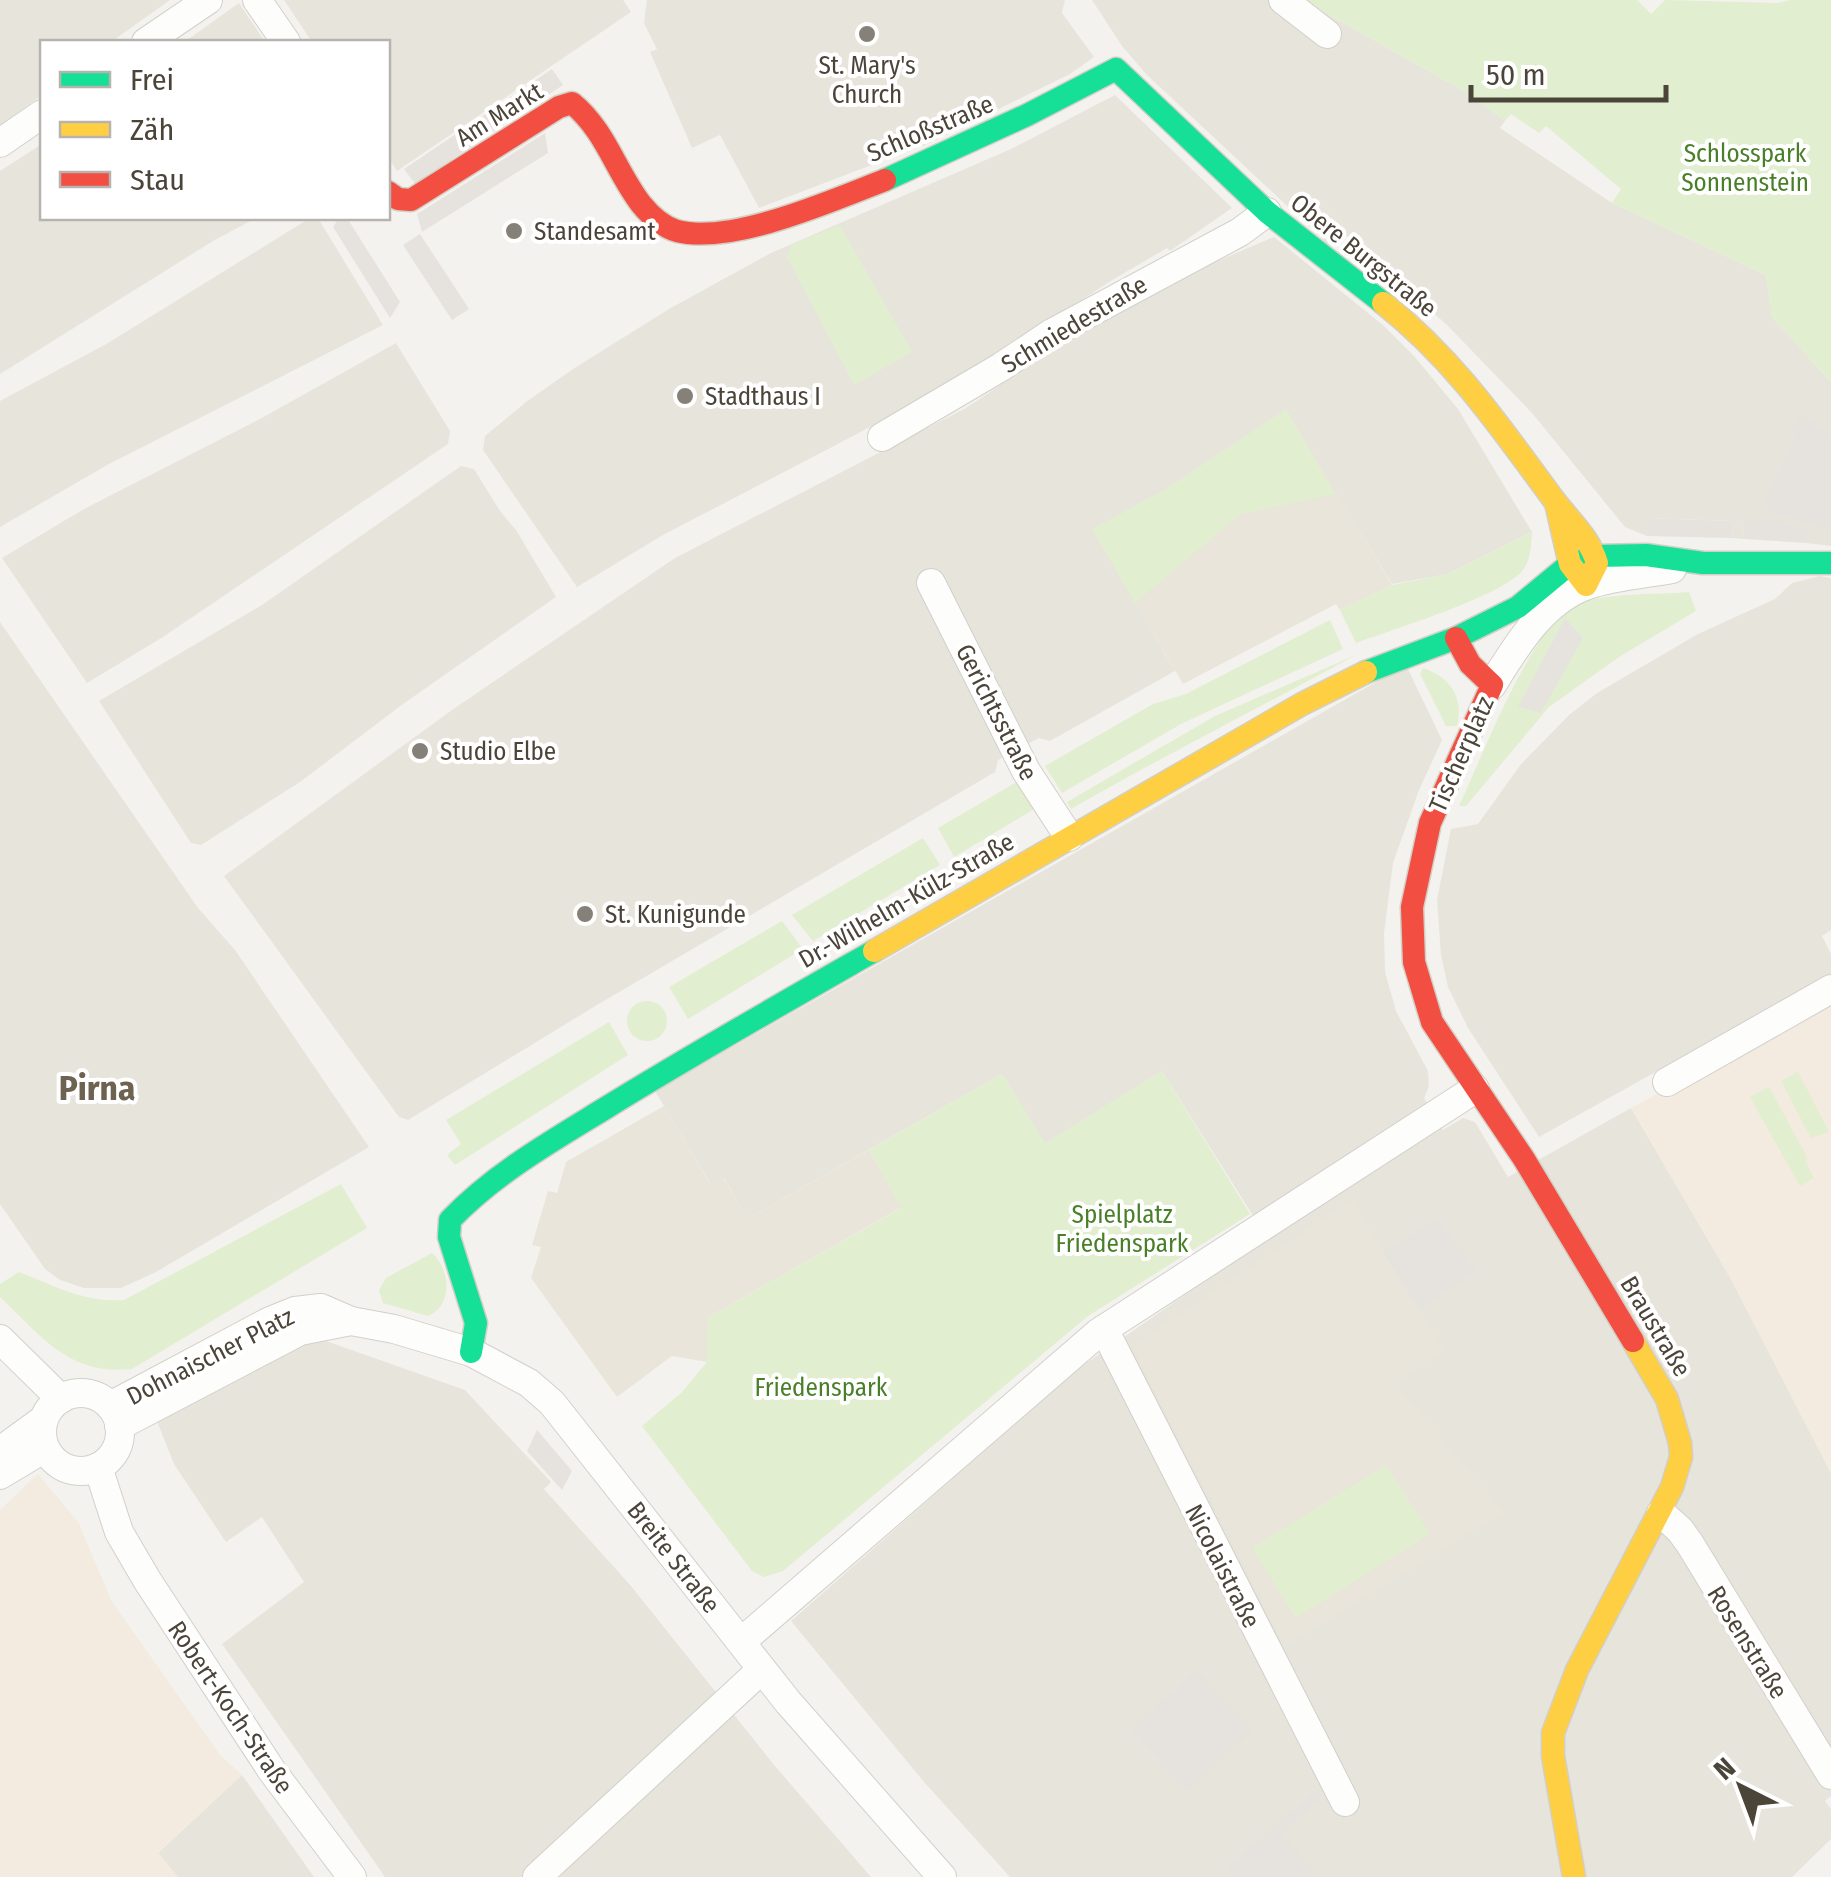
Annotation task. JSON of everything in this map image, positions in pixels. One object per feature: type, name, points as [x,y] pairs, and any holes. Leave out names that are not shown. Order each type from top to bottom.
[{"type":"street","points":[[149,40],[208,0]]},
{"type":"street","points":[[258,0],[285,40]]},
{"type":"street","points":[[1283,0],[1328,34]]},
{"type":"street","name":"Obere Burgstraße","points":[[1116,69],[1267,212],[1420,332],[1499,421],[1597,556]]},
{"type":"street","name":"Schloßstraße","points":[[761,226],[935,158],[1060,100],[1116,69]]},
{"type":"street","name":"Am Markt","points":[[390,194],[411,200],[572,103],[594,123],[637,202],[658,220],[676,231],[694,235],[761,226]]},
{"type":"street","points":[[0,143],[40,115]]},
{"type":"street","name":"Schmiedestraße","points":[[882,437],[1001,368],[1052,333],[1240,232],[1267,212]]},
{"type":"street","name":"Obere Burgstraße","points":[[1556,504],[1578,575]]},
{"type":"street","name":"Tischerplatz","points":[[1407,656],[1528,612],[1597,556],[1646,555],[1703,563]]},
{"type":"street","name":"Tischerplatz","points":[[1578,575],[1703,563],[1831,563]]},
{"type":"street","name":"Gerichtsstraße","points":[[932,583],[1026,771],[1069,838]]},
{"type":"street","name":"Tischerplatz","points":[[1430,823],[1528,612]]},
{"type":"street","name":"Tischerplatz","points":[[1456,638],[1470,664],[1492,685]]},
{"type":"street","name":"Dr.-Wilhelm-Külz-Straße","points":[[471,1352],[476,1323],[448,1237],[450,1220],[475,1194],[546,1145],[699,1051],[1302,704],[1407,656]]},
{"type":"street","name":"Braustraße","points":[[1430,823],[1412,907],[1414,962],[1432,1022],[1524,1158],[1667,1398],[1676,1420],[1681,1457],[1661,1513],[1577,1670],[1553,1733],[1553,1756],[1574,1877]]},
{"type":"street","points":[[1668,1082],[1831,989]]},
{"type":"street","points":[[741,1642],[1104,1328],[1475,1089]]},
{"type":"street","name":"Breite Straße","points":[[351,1321],[471,1352],[518,1376],[552,1403],[761,1670],[942,1877]]},
{"type":"street","name":"Dohnaischer Platz","points":[[115,1416],[300,1331],[351,1321]]},
{"type":"street","name":"Nicolaistraße","points":[[1104,1328],[1344,1802]]},
{"type":"street","points":[[0,1339],[53,1408]]},
{"type":"street","name":"Dohnaischer Platz","points":[[53,1408],[87,1394],[115,1416]]},
{"type":"street","points":[[53,1408],[42,1428],[45,1448],[52,1458],[85,1468]]},
{"type":"street","points":[[0,1451],[53,1408]]},
{"type":"street","name":"Dohnaischer Platz","points":[[85,1468],[116,1450],[115,1416]]},
{"type":"street","points":[[0,1475],[45,1448]]},
{"type":"street","name":"Robert-Koch-Straße","points":[[85,1468],[92,1505],[119,1532],[223,1699],[352,1877]]},
{"type":"street","name":"Rosenstraße","points":[[1661,1513],[1690,1544],[1831,1775]]},
{"type":"street","points":[[537,1877],[761,1670]]},
{"type":"shaded area","points":[[0,0],[170,0],[114,40],[40,40],[40,96],[0,125]]},
{"type":"shaded area","points":[[284,0],[623,0],[631,12],[397,171],[390,160],[390,40],[311,40]]},
{"type":"shaded area","points":[[647,0],[1065,0],[1062,13],[1094,57],[1070,74],[932,142],[759,208],[720,135],[692,148],[650,52],[657,49],[644,23]]},
{"type":"shaded area","points":[[1092,0],[1303,0],[1469,94],[1505,121],[1500,128],[1612,203],[1766,275],[1772,317],[1831,382],[1831,546],[1807,543],[1743,521],[1744,539],[1732,538],[1733,521],[1649,518],[1647,536],[1625,527],[1532,413],[1447,325],[1341,231],[1328,244],[1147,75],[1122,46]]},
{"type":"shaded area","points":[[239,3],[264,40],[187,40]]},
{"type":"shaded area","points":[[552,69],[563,85],[415,184],[404,169]]},
{"type":"shaded area","points":[[1115,95],[1232,208],[1170,251],[1167,248],[1109,282],[1001,353],[857,434],[663,535],[577,587],[483,450],[485,436],[573,369],[669,309],[771,253],[1011,149]]},
{"type":"shaded area","points":[[545,133],[548,153],[422,232],[417,214]]},
{"type":"shaded area","points":[[40,145],[40,220],[252,220],[0,374],[0,171]]},
{"type":"shaded area","points":[[307,220],[319,220],[383,325],[109,464],[0,527],[0,401],[108,343]]},
{"type":"shaded area","points":[[338,220],[348,220],[400,302],[390,318],[333,227]]},
{"type":"shaded area","points":[[420,234],[469,309],[452,320],[403,245]]},
{"type":"shaded area","points":[[1274,237],[1384,326],[1414,356],[1458,409],[1532,532],[1448,574],[1392,584],[1285,410],[1163,491],[1093,529],[1175,671],[1050,741],[1039,738],[998,760],[995,772],[408,1120],[399,1117],[224,876],[452,710],[675,558],[966,408],[1069,339],[1170,281]]},
{"type":"shaded area","points":[[396,343],[450,431],[448,444],[163,637],[87,683],[2,558],[84,509],[260,419]]},
{"type":"shaded area","points":[[1286,409],[1392,585],[1340,610],[1336,604],[1183,684],[1092,529],[1163,491]]},
{"type":"shaded area","points":[[1801,415],[1831,434],[1831,530],[1760,509],[1795,436],[1790,431]]},
{"type":"shaded area","points":[[461,466],[474,469],[556,597],[300,782],[201,845],[191,843],[99,701],[262,605]]},
{"type":"shaded area","points":[[1648,518],[1733,521],[1732,538],[1647,536]]},
{"type":"shaded area","points":[[1743,521],[1781,521],[1808,531],[1807,543],[1744,539]]},
{"type":"shaded area","points":[[1820,576],[1831,578],[1831,930],[1822,936],[1831,954],[1831,974],[1539,1137],[1468,1028],[1448,987],[1437,900],[1451,829],[1478,824],[1521,764],[1569,715],[1597,693],[1698,634],[1775,599],[1792,583]]},
{"type":"shaded area","points":[[1565,618],[1583,638],[1541,713],[1518,707]]},
{"type":"shaded area","points":[[0,622],[198,908],[235,950],[369,1147],[156,1272],[121,1288],[84,1288],[60,1280],[45,1269],[0,1204]]},
{"type":"shaded area","points":[[1406,665],[1442,740],[1393,863],[1384,933],[1385,972],[1396,1011],[1428,1071],[1429,1086],[1424,1098],[1443,1130],[1463,1118],[1475,1122],[1508,1177],[1631,1108],[1731,1279],[1831,1473],[1831,1796],[1825,1801],[1831,1809],[1831,1839],[1792,1877],[1010,1877],[924,1782],[791,1621],[1075,1371],[1267,1238],[1162,1071],[1045,1144],[1002,1074],[747,1219],[724,1178],[711,1185],[655,1091]]},
{"type":"shaded area","points":[[1831,1000],[1831,1473],[1731,1279],[1631,1108]]},
{"type":"shaded area","points":[[664,1106],[710,1184],[723,1177],[747,1219],[869,1150],[902,1207],[707,1318],[707,1362],[672,1356],[617,1397],[531,1278],[541,1247],[532,1245],[548,1191],[557,1193],[566,1162]]},
{"type":"shaded area","points":[[1352,1200],[1444,1350],[1395,1384],[1504,1512],[1286,1646],[1138,1358],[1137,1343]]},
{"type":"shaded area","points":[[1438,1219],[1476,1271],[1419,1309],[1383,1252]]},
{"type":"shaded area","points":[[323,1340],[465,1390],[551,1482],[544,1489],[631,1586],[775,1766],[871,1877],[385,1877],[222,1644],[304,1582],[262,1517],[226,1542],[174,1464],[155,1416],[296,1342]]},
{"type":"shaded area","points":[[537,1430],[572,1471],[562,1490],[527,1451]]},
{"type":"shaded area","points":[[38,1474],[78,1522],[112,1602],[221,1756],[242,1775],[158,1852],[178,1877],[0,1877],[0,1510]]},
{"type":"shaded area","points":[[1196,1670],[1252,1730],[1187,1791],[1131,1729]]},
{"type":"shaded area","points":[[242,1775],[314,1877],[178,1877],[158,1853]]},
{"type":"shaded area","points":[[1314,1790],[1321,1798],[1282,1835],[1314,1870],[1307,1877],[1233,1877],[1226,1869]]},
{"type":"green space","name":"Schlosspark Sonnenstein","points":[[1303,0],[1637,0],[1651,14],[1665,0],[1831,0],[1831,382],[1772,317],[1766,275],[1612,203],[1621,189],[1546,126],[1539,133],[1511,114],[1505,121],[1469,94]]},
{"type":"green space","points":[[840,225],[912,352],[854,385],[787,257],[791,245]]},
{"type":"green space","points":[[1286,409],[1335,494],[1241,514],[1135,603],[1092,529],[1163,491]]},
{"type":"green space","points":[[1532,532],[1528,561],[1512,580],[1471,601],[1356,643],[1340,610],[1392,585],[1448,574]]},
{"type":"green space","points":[[1689,592],[1696,611],[1619,657],[1549,707],[1466,806],[1459,806],[1508,697],[1557,619],[1573,606],[1598,598]]},
{"type":"green space","points":[[1330,620],[1343,649],[1181,724],[1062,793],[1045,766],[1153,704],[1186,694]]},
{"type":"green space","points":[[1356,655],[1071,809],[1067,802],[1215,716]]},
{"type":"green space","points":[[1423,668],[1441,677],[1453,690],[1458,706],[1457,726],[1446,726],[1420,674]]},
{"type":"green space","points":[[1020,780],[1036,808],[954,857],[938,828]]},
{"type":"green space","points":[[923,838],[940,865],[813,941],[792,915]]},
{"type":"green space","points":[[945,874],[949,881],[824,955],[820,949]]},
{"type":"green space","points":[[782,921],[803,949],[688,1019],[669,987]]},
{"type":"green space","points":[[647,1001],[661,1007],[667,1021],[661,1035],[647,1041],[633,1035],[627,1021],[633,1007]]},
{"type":"green space","points":[[609,1022],[628,1055],[455,1165],[447,1155],[461,1144],[446,1120]]},
{"type":"green space","name":"Friedenspark","points":[[1162,1071],[1250,1214],[1088,1316],[783,1571],[764,1577],[752,1571],[642,1426],[682,1392],[707,1362],[707,1318],[901,1208],[869,1150],[1002,1074],[1045,1143]]},
{"type":"green space","points":[[1798,1072],[1829,1132],[1811,1138],[1781,1081]]},
{"type":"green space","points":[[1769,1087],[1808,1159],[1805,1160],[1814,1178],[1800,1186],[1750,1097]]},
{"type":"green space","points":[[341,1184],[367,1228],[132,1369],[110,1370],[73,1360],[43,1339],[0,1297],[0,1284],[19,1272],[83,1296],[124,1300]]},
{"type":"green space","points":[[432,1253],[446,1278],[445,1296],[436,1311],[428,1316],[383,1303],[379,1290],[386,1278]]},
{"type":"green space","points":[[1386,1465],[1430,1534],[1296,1618],[1252,1548]]},
{"type":"traffic: fast","points":[[885,180],[1116,69],[1267,212],[1383,303]]},
{"type":"traffic: fast","points":[[1366,672],[1456,638],[1518,607],[1570,564],[1597,556],[1646,555],[1703,563],[1831,563]]},
{"type":"traffic: fast","points":[[471,1352],[476,1323],[449,1237],[450,1220],[485,1188],[543,1146],[874,951]]},
{"type":"traffic: slow","points":[[1383,303],[1455,371],[1584,537],[1597,563],[1586,585],[1570,564],[1556,503]]},
{"type":"traffic: slow","points":[[874,951],[1302,704],[1366,672]]},
{"type":"traffic: slow","points":[[1574,1877],[1553,1756],[1553,1733],[1577,1670],[1672,1487],[1681,1457],[1667,1399],[1633,1341]]},
{"type":"traffic: jam","points":[[390,193],[411,200],[559,107],[572,103],[602,138],[641,204],[657,220],[677,231],[700,234],[753,226],[811,209],[885,180]]},
{"type":"traffic: jam","points":[[1456,638],[1470,664],[1492,685],[1430,823],[1412,907],[1414,962],[1432,1022],[1524,1159],[1633,1341]]},
{"type":"place","name":"St. Mary's Church","points":[[867,34]]},
{"type":"place","name":"Standesamt","points":[[514,231]]},
{"type":"place","name":"Stadthaus I","points":[[685,396]]},
{"type":"place","name":"Studio Elbe","points":[[420,751]]},
{"type":"place","name":"St. Kunigunde","points":[[585,914]]},
{"type":"district","name":"Pirna","points":[[97,1088]]},
{"type":"park label","name":"Spielplatz Friedenspark","points":[[1122,1228]]}]
